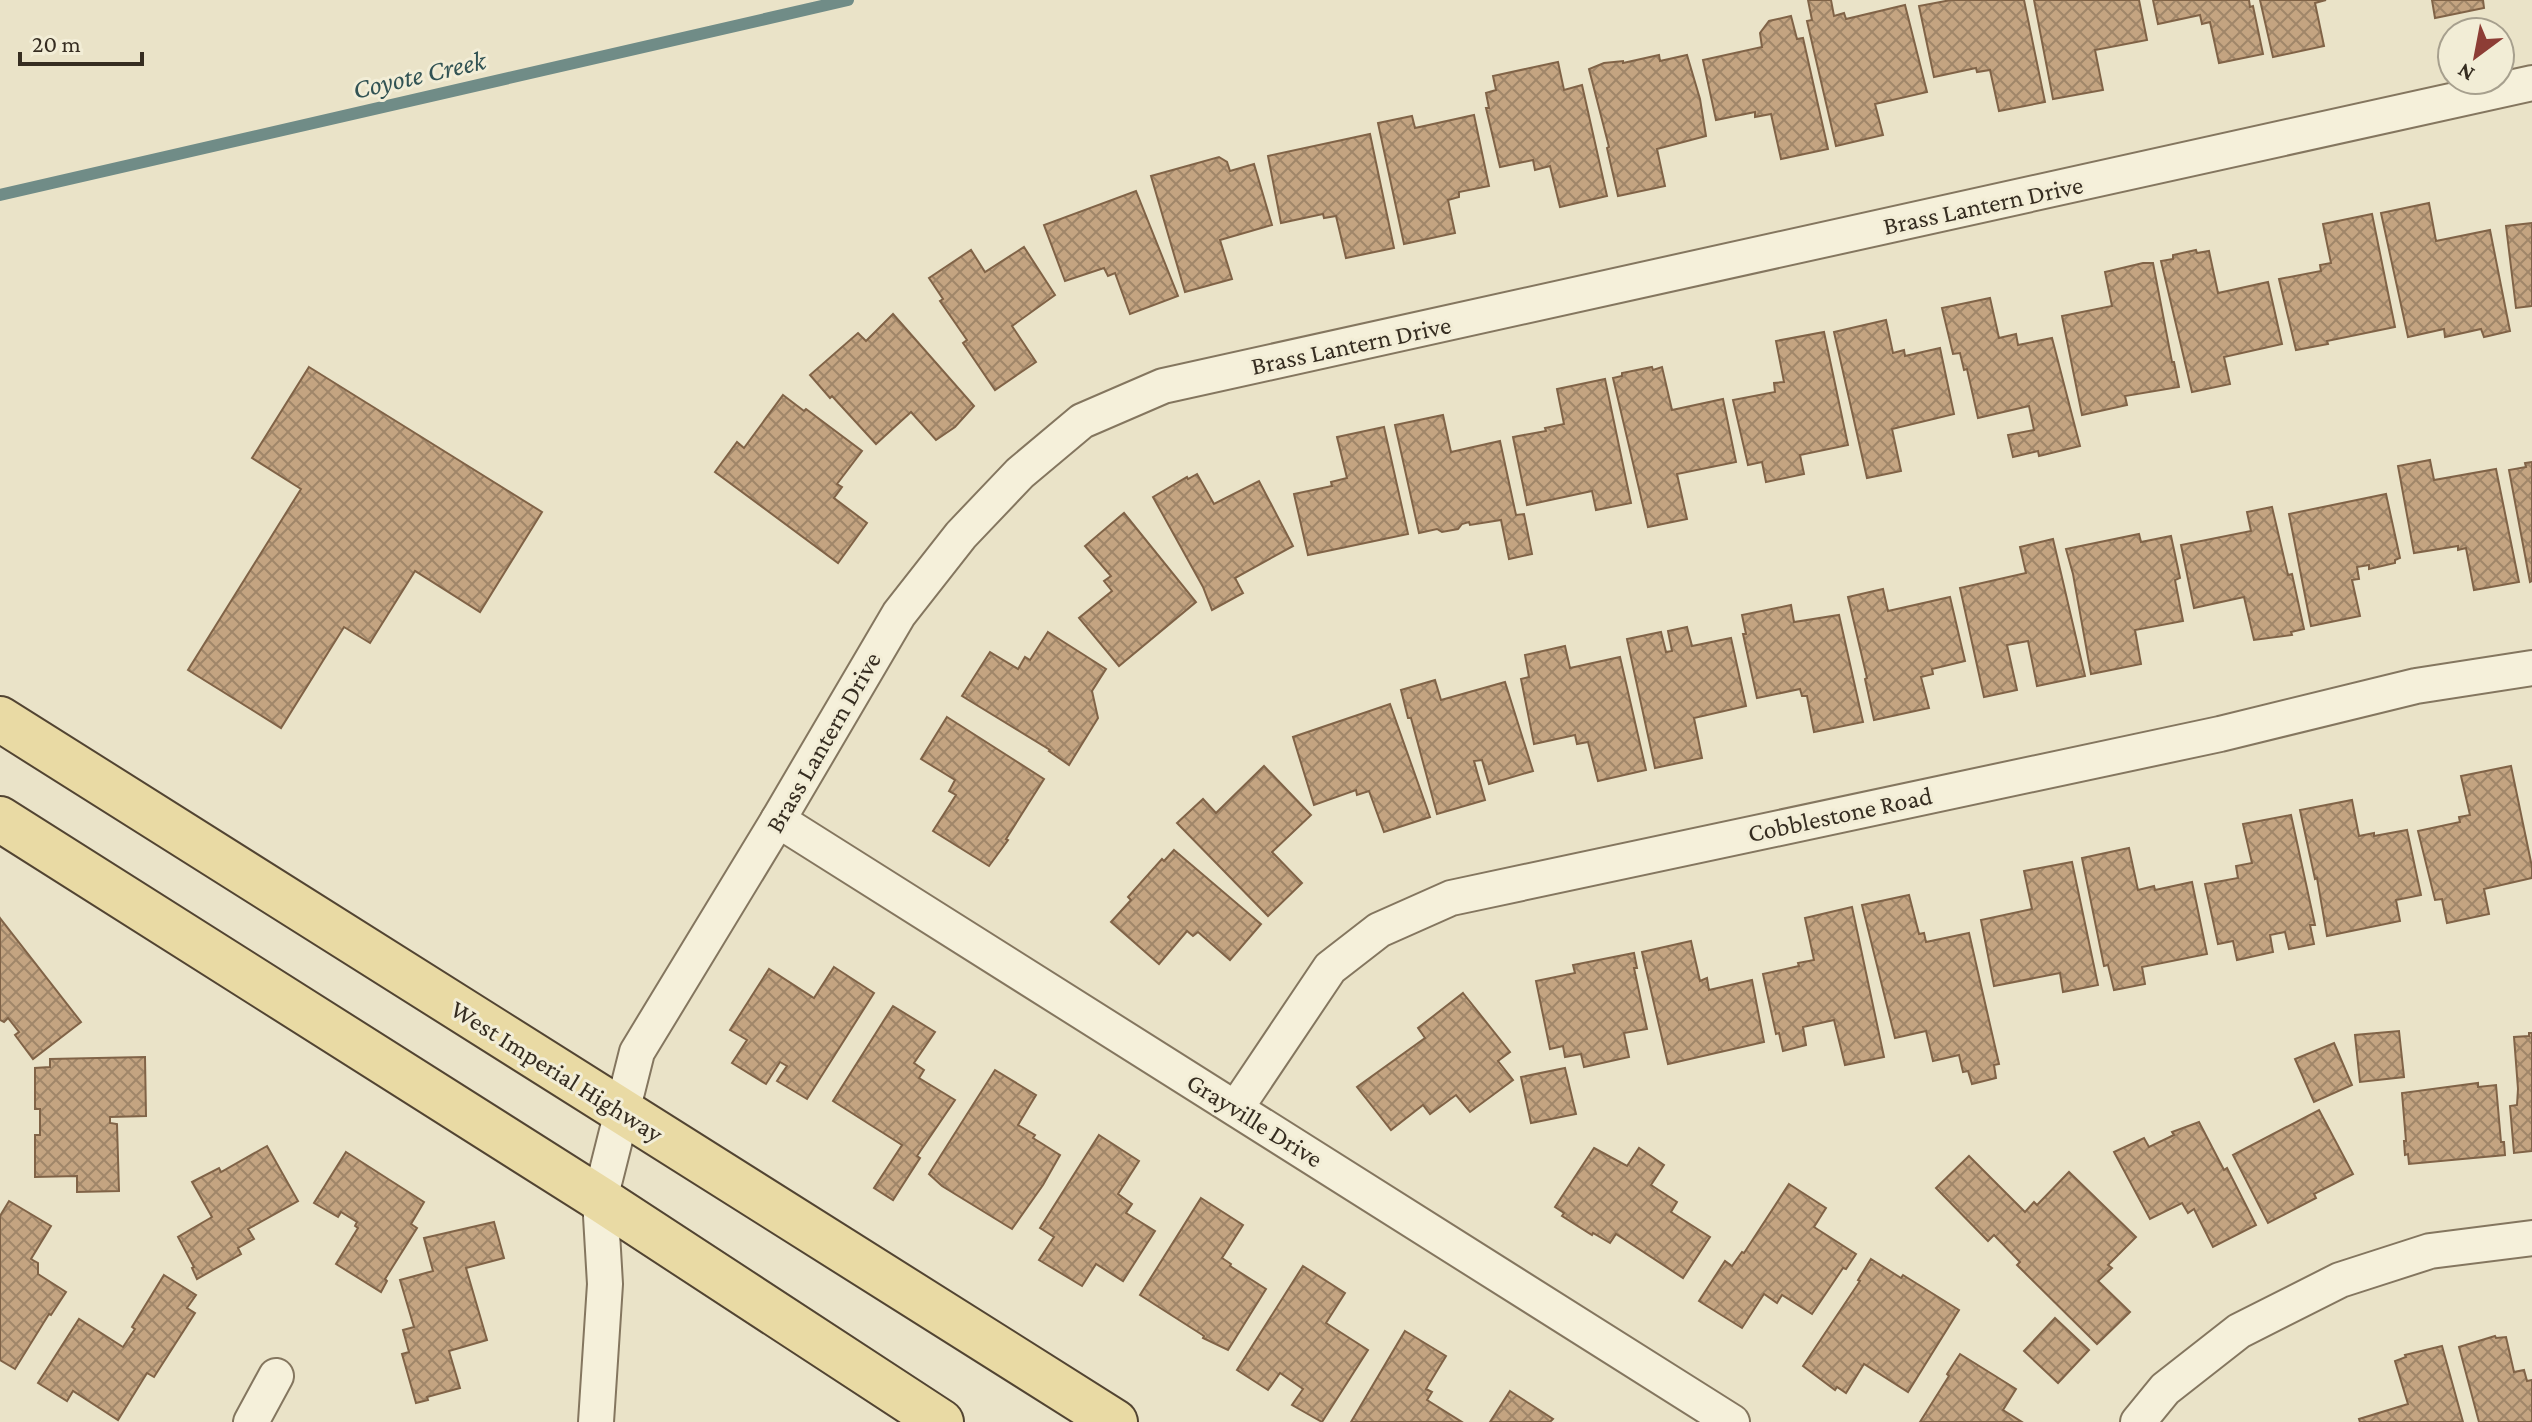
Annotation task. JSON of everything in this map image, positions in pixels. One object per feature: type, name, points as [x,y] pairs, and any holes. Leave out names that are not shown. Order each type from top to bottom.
[{"type":"main road","name":"West Imperial Highway","points":[[0,719],[1115,1422]]},
{"type":"main road","points":[[0,748],[46,748]]},
{"type":"main road","points":[[0,819],[600,1199],[941,1422]]},
{"type":"street","name":"Brass Lantern Drive","points":[[596,1422],[605,1284],[600,1199],[637,1052],[899,614],[961,535],[1020,473],[1082,421],[1163,386],[2532,83]]},
{"type":"street","name":"Cobblestone Road","points":[[1236,1108],[1330,968],[1379,930],[1451,898],[2220,734],[2416,686],[2532,668]]},
{"type":"street","name":"Grayville Drive","points":[[778,820],[1732,1422]]},
{"type":"street","points":[[2138,1422],[2165,1389],[2239,1331],[2340,1280],[2430,1251],[2532,1238]]},
{"type":"street","points":[[251,1422],[276,1376]]},
{"type":"building","points":[[1808,0],[1831,0],[1834,16],[1844,13],[1846,19],[1905,5],[1927,92],[1875,104],[1883,135],[1836,146],[1807,21],[1812,20]]},
{"type":"building","points":[[1951,0],[2024,0],[2045,102],[1999,111],[1990,70],[1977,72],[1976,68],[1934,77],[1919,6]]},
{"type":"building","points":[[2034,0],[2139,0],[2147,40],[2095,50],[2103,90],[2053,99]]},
{"type":"building","points":[[2153,0],[2249,0],[2263,54],[2219,63],[2210,22],[2202,24],[2200,15],[2158,24]]},
{"type":"building","points":[[2260,0],[2326,0],[2315,3],[2324,46],[2273,57]]},
{"type":"building","points":[[2432,0],[2483,0],[2484,8],[2435,18]]},
{"type":"building","points":[[1791,16],[1797,39],[1803,38],[1828,149],[1781,159],[1771,114],[1755,117],[1755,112],[1716,120],[1703,60],[1762,47],[1760,33],[1769,21]]},
{"type":"building","points":[[1659,55],[1660,61],[1687,55],[1700,99],[1706,136],[1657,149],[1665,186],[1618,196],[1589,69],[1604,63],[1623,63]]},
{"type":"building","points":[[1558,62],[1564,90],[1582,85],[1607,196],[1560,207],[1550,166],[1535,170],[1533,160],[1500,167],[1486,108],[1489,108],[1486,93],[1496,90],[1493,76]]},
{"type":"building","points":[[1474,115],[1489,186],[1459,192],[1459,197],[1448,200],[1455,233],[1404,244],[1378,123],[1412,116],[1415,128]]},
{"type":"building","points":[[1370,134],[1394,248],[1346,258],[1336,216],[1324,218],[1323,214],[1281,223],[1268,156]]},
{"type":"building","points":[[1219,157],[1227,162],[1230,171],[1254,164],[1272,225],[1220,240],[1232,279],[1185,292],[1151,176]]},
{"type":"building","points":[[1136,191],[1178,296],[1130,314],[1115,273],[1108,276],[1104,268],[1065,281],[1044,225]]},
{"type":"building","points":[[2429,203],[2436,241],[2490,230],[2510,331],[2484,337],[2481,329],[2445,337],[2444,329],[2408,337],[2381,213]]},
{"type":"building","points":[[2372,214],[2395,327],[2296,350],[2279,279],[2321,271],[2320,265],[2331,263],[2323,224]]},
{"type":"building","points":[[2532,223],[2532,306],[2516,308],[2506,226]]},
{"type":"building","points":[[1024,247],[1055,295],[1012,326],[1036,362],[995,390],[963,343],[967,340],[940,301],[943,299],[929,278],[971,250],[985,272]]},
{"type":"building","points":[[2196,250],[2197,253],[2209,251],[2218,293],[2268,282],[2282,344],[2224,357],[2230,384],[2192,392],[2161,261]]},
{"type":"building","points":[[2153,263],[2179,387],[2125,396],[2127,405],[2082,415],[2062,316],[2112,306],[2105,272]]},
{"type":"building","points":[[1990,298],[1999,338],[2016,334],[2018,345],[2052,338],[2080,446],[2039,456],[2038,451],[2013,457],[2008,435],[2034,430],[2029,406],[1978,418],[1967,369],[1964,370],[1960,353],[1953,354],[1942,308]]},
{"type":"building","points":[[893,314],[974,406],[955,427],[936,440],[911,412],[876,444],[810,375],[858,333],[866,341]]},
{"type":"building","points":[[1886,320],[1893,353],[1904,350],[1905,356],[1940,348],[1954,414],[1892,429],[1901,471],[1867,478],[1834,332]]},
{"type":"building","points":[[1824,332],[1848,445],[1800,455],[1804,474],[1766,482],[1762,462],[1748,465],[1733,400],[1775,392],[1774,383],[1784,382],[1776,341]]},
{"type":"building","points":[[309,367],[542,512],[480,612],[415,571],[370,643],[344,627],[281,728],[188,670],[301,489],[252,458]]},
{"type":"building","points":[[1652,367],[1653,370],[1662,367],[1672,410],[1723,399],[1736,462],[1677,474],[1687,519],[1648,527],[1613,378]]},
{"type":"building","points":[[1605,379],[1631,503],[1596,510],[1592,491],[1527,505],[1513,437],[1564,424],[1557,389]]},
{"type":"building","points":[[783,395],[862,451],[837,484],[842,487],[834,498],[867,523],[838,563],[715,472],[737,442],[744,448]]},
{"type":"building","points":[[1443,415],[1451,452],[1500,441],[1516,515],[1524,514],[1532,554],[1509,559],[1501,520],[1470,525],[1469,522],[1458,529],[1419,533],[1395,425]]},
{"type":"building","points":[[1384,427],[1408,534],[1308,555],[1294,494],[1332,486],[1331,482],[1347,478],[1337,437]]},
{"type":"building","points":[[2430,460],[2434,480],[2496,469],[2519,582],[2474,590],[2466,548],[2458,550],[2458,546],[2414,553],[2398,466]]},
{"type":"building","points":[[2532,462],[2530,582],[2509,470],[2526,467],[2525,463]]},
{"type":"building","points":[[1197,474],[1214,504],[1259,481],[1293,546],[1235,578],[1243,593],[1212,610],[1203,587],[1153,497]]},
{"type":"building","points":[[2386,494],[2400,558],[2395,563],[2369,569],[2369,565],[2357,567],[2359,579],[2352,580],[2360,616],[2311,626],[2289,514]]},
{"type":"building","points":[[2272,507],[2304,629],[2291,632],[2292,635],[2254,640],[2244,597],[2194,608],[2181,545],[2251,531],[2247,512]]},
{"type":"building","points":[[1124,513],[1196,602],[1119,666],[1079,618],[1112,591],[1104,581],[1111,576],[1085,546]]},
{"type":"building","points":[[2139,534],[2141,542],[2171,536],[2180,578],[2175,580],[2183,621],[2135,630],[2141,664],[2091,674],[2066,549]]},
{"type":"building","points":[[2053,539],[2085,676],[2037,686],[2028,641],[2007,645],[2017,690],[1984,697],[1960,588],[2026,573],[2020,547]]},
{"type":"building","points":[[1883,589],[1888,611],[1950,597],[1965,661],[1932,669],[1933,674],[1921,677],[1929,708],[1874,720],[1848,597]]},
{"type":"building","points":[[1791,605],[1794,622],[1839,615],[1863,722],[1814,732],[1807,696],[1802,696],[1800,689],[1757,698],[1742,615]]},
{"type":"building","points":[[1687,627],[1692,646],[1731,638],[1746,706],[1694,718],[1702,758],[1655,768],[1627,639],[1661,632],[1666,652],[1672,651],[1668,631]]},
{"type":"building","points":[[1048,632],[1106,669],[1092,691],[1098,718],[1069,765],[962,696],[990,652],[1018,669],[1025,657],[1030,660]]},
{"type":"building","points":[[1565,646],[1570,668],[1620,657],[1646,770],[1598,781],[1588,742],[1577,744],[1575,735],[1534,744],[1521,679],[1529,677],[1525,655]]},
{"type":"building","points":[[1435,680],[1441,700],[1505,682],[1533,771],[1489,784],[1482,760],[1474,761],[1485,800],[1437,814],[1401,690]]},
{"type":"building","points":[[1390,704],[1430,817],[1384,832],[1369,791],[1357,795],[1356,790],[1314,805],[1293,737]]},
{"type":"building","points":[[947,717],[1044,779],[989,866],[933,831],[956,795],[949,791],[955,780],[921,759]]},
{"type":"building","points":[[1264,766],[1311,815],[1272,852],[1302,883],[1268,916],[1177,823],[1203,799],[1216,813]]},
{"type":"building","points":[[2511,766],[2532,878],[2484,889],[2489,914],[2447,923],[2442,899],[2435,900],[2418,831],[2460,822],[2459,817],[2470,815],[2461,776]]},
{"type":"building","points":[[2352,800],[2359,836],[2407,830],[2421,895],[2396,900],[2400,921],[2327,936],[2300,810]]},
{"type":"building","points":[[2291,815],[2315,925],[2310,925],[2314,944],[2289,949],[2285,932],[2270,935],[2273,952],[2237,960],[2233,941],[2218,944],[2205,884],[2238,878],[2236,866],[2252,863],[2243,824]]},
{"type":"building","points":[[2129,848],[2138,890],[2154,886],[2155,890],[2192,882],[2207,954],[2142,967],[2145,984],[2114,990],[2108,965],[2104,966],[2082,858]]},
{"type":"building","points":[[1174,850],[1261,924],[1230,960],[1198,932],[1193,936],[1187,931],[1159,964],[1111,922],[1131,900],[1128,897]]},
{"type":"building","points":[[2072,862],[2098,985],[2063,992],[2060,973],[1994,986],[1981,920],[2032,909],[2024,871]]},
{"type":"building","points":[[1909,895],[1919,934],[1924,933],[1926,942],[1969,933],[1999,1064],[1994,1065],[1996,1078],[1972,1084],[1968,1071],[1963,1072],[1959,1055],[1933,1061],[1926,1031],[1895,1038],[1862,905]]},
{"type":"building","points":[[1852,907],[1884,1057],[1845,1065],[1834,1020],[1803,1027],[1806,1045],[1783,1051],[1779,1033],[1776,1034],[1763,974],[1814,960],[1805,918]]},
{"type":"building","points":[[0,918],[81,1022],[33,1059],[15,1035],[19,1032],[8,1018],[4,1022],[0,1020]]},
{"type":"building","points":[[1691,941],[1700,981],[1707,978],[1709,990],[1752,980],[1764,1042],[1668,1064],[1642,952]]},
{"type":"building","points":[[1634,953],[1637,968],[1634,968],[1647,1029],[1624,1033],[1629,1057],[1584,1067],[1581,1054],[1565,1057],[1563,1046],[1550,1049],[1536,981],[1575,973],[1573,965]]},
{"type":"building","points":[[834,967],[874,993],[807,1099],[777,1081],[787,1066],[780,1062],[766,1084],[732,1063],[747,1040],[730,1030],[769,969],[814,998]]},
{"type":"building","points":[[1463,993],[1510,1052],[1498,1061],[1513,1080],[1470,1112],[1456,1095],[1430,1114],[1423,1105],[1391,1130],[1357,1087],[1425,1038],[1418,1028]]},
{"type":"building","points":[[893,1006],[935,1032],[914,1063],[924,1070],[919,1078],[955,1100],[917,1156],[920,1158],[893,1200],[874,1188],[902,1145],[833,1101]]},
{"type":"building","points":[[2399,1031],[2404,1077],[2360,1082],[2355,1035]]},
{"type":"building","points":[[2532,1033],[2532,1151],[2514,1153],[2510,1106],[2517,1105],[2518,1089],[2514,1037],[2529,1036]]},
{"type":"building","points":[[2334,1043],[2352,1085],[2314,1102],[2295,1059]]},
{"type":"building","points":[[145,1057],[146,1116],[110,1117],[110,1123],[117,1124],[119,1191],[77,1192],[77,1176],[35,1177],[35,1135],[40,1135],[40,1109],[35,1109],[35,1068],[50,1067],[50,1059]]},
{"type":"building","points":[[1565,1068],[1576,1114],[1531,1123],[1521,1077]]},
{"type":"building","points":[[995,1070],[1036,1095],[1018,1125],[1060,1155],[1012,1229],[942,1186],[929,1174]]},
{"type":"building","points":[[2478,1083],[2478,1087],[2496,1085],[2505,1155],[2409,1164],[2408,1154],[2405,1155],[2402,1093]]},
{"type":"building","points":[[2319,1110],[2353,1174],[2268,1223],[2233,1155]]},
{"type":"building","points":[[2199,1122],[2256,1225],[2213,1247],[2194,1209],[2188,1213],[2182,1203],[2150,1219],[2114,1152],[2144,1138],[2149,1147],[2174,1135],[2172,1132]]},
{"type":"building","points":[[1099,1135],[1139,1161],[1118,1194],[1132,1204],[1126,1213],[1155,1231],[1123,1281],[1096,1264],[1082,1286],[1039,1260],[1054,1237],[1040,1228]]},
{"type":"building","points":[[267,1146],[298,1201],[248,1229],[254,1239],[238,1248],[241,1254],[197,1279],[178,1237],[212,1217],[192,1182],[219,1168],[221,1172]]},
{"type":"building","points":[[1594,1148],[1627,1166],[1639,1148],[1664,1165],[1651,1185],[1677,1202],[1671,1212],[1710,1237],[1683,1278],[1616,1234],[1610,1243],[1592,1235],[1562,1216],[1564,1213],[1555,1207]]},
{"type":"building","points":[[346,1152],[424,1202],[411,1224],[417,1228],[385,1279],[387,1281],[381,1292],[336,1264],[358,1228],[355,1226],[357,1222],[341,1212],[338,1217],[314,1203]]},
{"type":"building","points":[[1969,1156],[2025,1212],[2034,1202],[2037,1205],[2069,1172],[2136,1237],[2108,1265],[2112,1268],[2098,1281],[2130,1312],[2097,1344],[2017,1265],[2020,1262],[1994,1235],[1988,1241],[1936,1188]]},
{"type":"building","points":[[1789,1184],[1826,1208],[1814,1227],[1856,1254],[1812,1314],[1782,1295],[1777,1303],[1764,1294],[1742,1328],[1699,1301],[1725,1261],[1732,1266],[1744,1253]]},
{"type":"building","points":[[1201,1198],[1243,1225],[1222,1258],[1266,1289],[1228,1350],[1203,1338],[1140,1295]]},
{"type":"building","points":[[9,1201],[51,1226],[31,1259],[38,1263],[38,1274],[66,1292],[15,1369],[0,1360],[0,1216]]},
{"type":"building","points":[[494,1222],[504,1258],[466,1268],[487,1340],[449,1351],[460,1388],[416,1403],[402,1354],[409,1352],[403,1330],[414,1327],[400,1280],[433,1271],[424,1238]]},
{"type":"building","points":[[1871,1259],[1959,1310],[1908,1392],[1864,1364],[1846,1393],[1837,1387],[1835,1390],[1803,1366],[1860,1281]]},
{"type":"building","points":[[1303,1266],[1345,1293],[1326,1323],[1368,1350],[1322,1422],[1292,1405],[1303,1389],[1280,1373],[1268,1390],[1237,1370]]},
{"type":"building","points":[[164,1275],[196,1295],[187,1308],[195,1313],[154,1377],[147,1373],[118,1420],[73,1391],[67,1401],[38,1383],[79,1319],[123,1347]]},
{"type":"building","points":[[2055,1318],[2089,1350],[2058,1383],[2024,1351]]},
{"type":"building","points":[[1405,1331],[1446,1356],[1426,1389],[1432,1392],[1427,1400],[1462,1422],[1351,1422]]},
{"type":"building","points":[[2495,1336],[2506,1337],[2514,1372],[2524,1370],[2527,1381],[2532,1380],[2532,1422],[2479,1422],[2459,1347]]},
{"type":"building","points":[[2442,1346],[2463,1422],[2360,1422],[2359,1419],[2408,1404],[2395,1361],[2405,1355]]},
{"type":"building","points":[[1960,1354],[2016,1389],[2003,1410],[2022,1422],[1920,1422]]},
{"type":"building","points":[[1510,1391],[1553,1419],[1550,1422],[1490,1422]]},
{"type":"waterway","name":"Coyote Creek","points":[[0,195],[848,0]]}]
